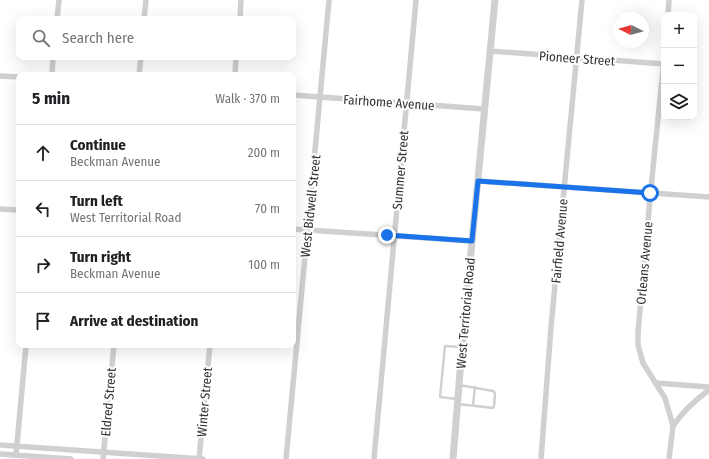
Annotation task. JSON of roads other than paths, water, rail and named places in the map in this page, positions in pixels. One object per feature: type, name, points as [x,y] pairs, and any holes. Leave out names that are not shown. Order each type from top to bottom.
[{"type":"street","points":[[57,16],[59,0]]},
{"type":"street","points":[[144,16],[146,0]]},
{"type":"street","points":[[240,16],[241,0]]},
{"type":"street","name":"West Bidwell Street","points":[[286,459],[328,0]]},
{"type":"street","name":"Summer Street","points":[[374,459],[416,0]]},
{"type":"street","name":"West Territorial Road","points":[[452,459],[495,0]]},
{"type":"street","name":"Fairfield Avenue","points":[[541,459],[551,326],[582,0]]},
{"type":"street","points":[[668,12],[669,0]]},
{"type":"street","name":"Pioneer Street","points":[[490,51],[661,64]]},
{"type":"street","points":[[52,72],[53,60]]},
{"type":"street","points":[[139,72],[141,60]]},
{"type":"street","points":[[235,72],[236,60]]},
{"type":"street","points":[[0,76],[16,77]]},
{"type":"street","name":"Orleans Avenue","points":[[662,84],[650,193],[638,338],[639,350],[643,363],[665,398],[673,426],[669,459]]},
{"type":"street","name":"Fairhome Avenue","points":[[296,96],[484,109]]},
{"type":"street","points":[[478,181],[709,197]]},
{"type":"street","points":[[0,209],[16,210]]},
{"type":"street","points":[[296,229],[472,241]]},
{"type":"street","points":[[16,455],[26,348]]},
{"type":"street","name":"Eldred Street","points":[[103,456],[114,348]]},
{"type":"street","name":"Winter Street","points":[[199,459],[210,348]]},
{"type":"street","points":[[656,383],[709,389]]},
{"type":"street","points":[[673,426],[681,414],[709,389]]},
{"type":"street","points":[[0,446],[17,446],[103,456],[203,459]]},
{"type":"street","points":[[0,454],[71,459]]},
{"type":"lane","points":[[459,385],[493,391],[495,393],[493,408],[458,402],[440,397],[445,346],[462,347]]},
{"type":"lane","points":[[473,405],[474,387]]}]
